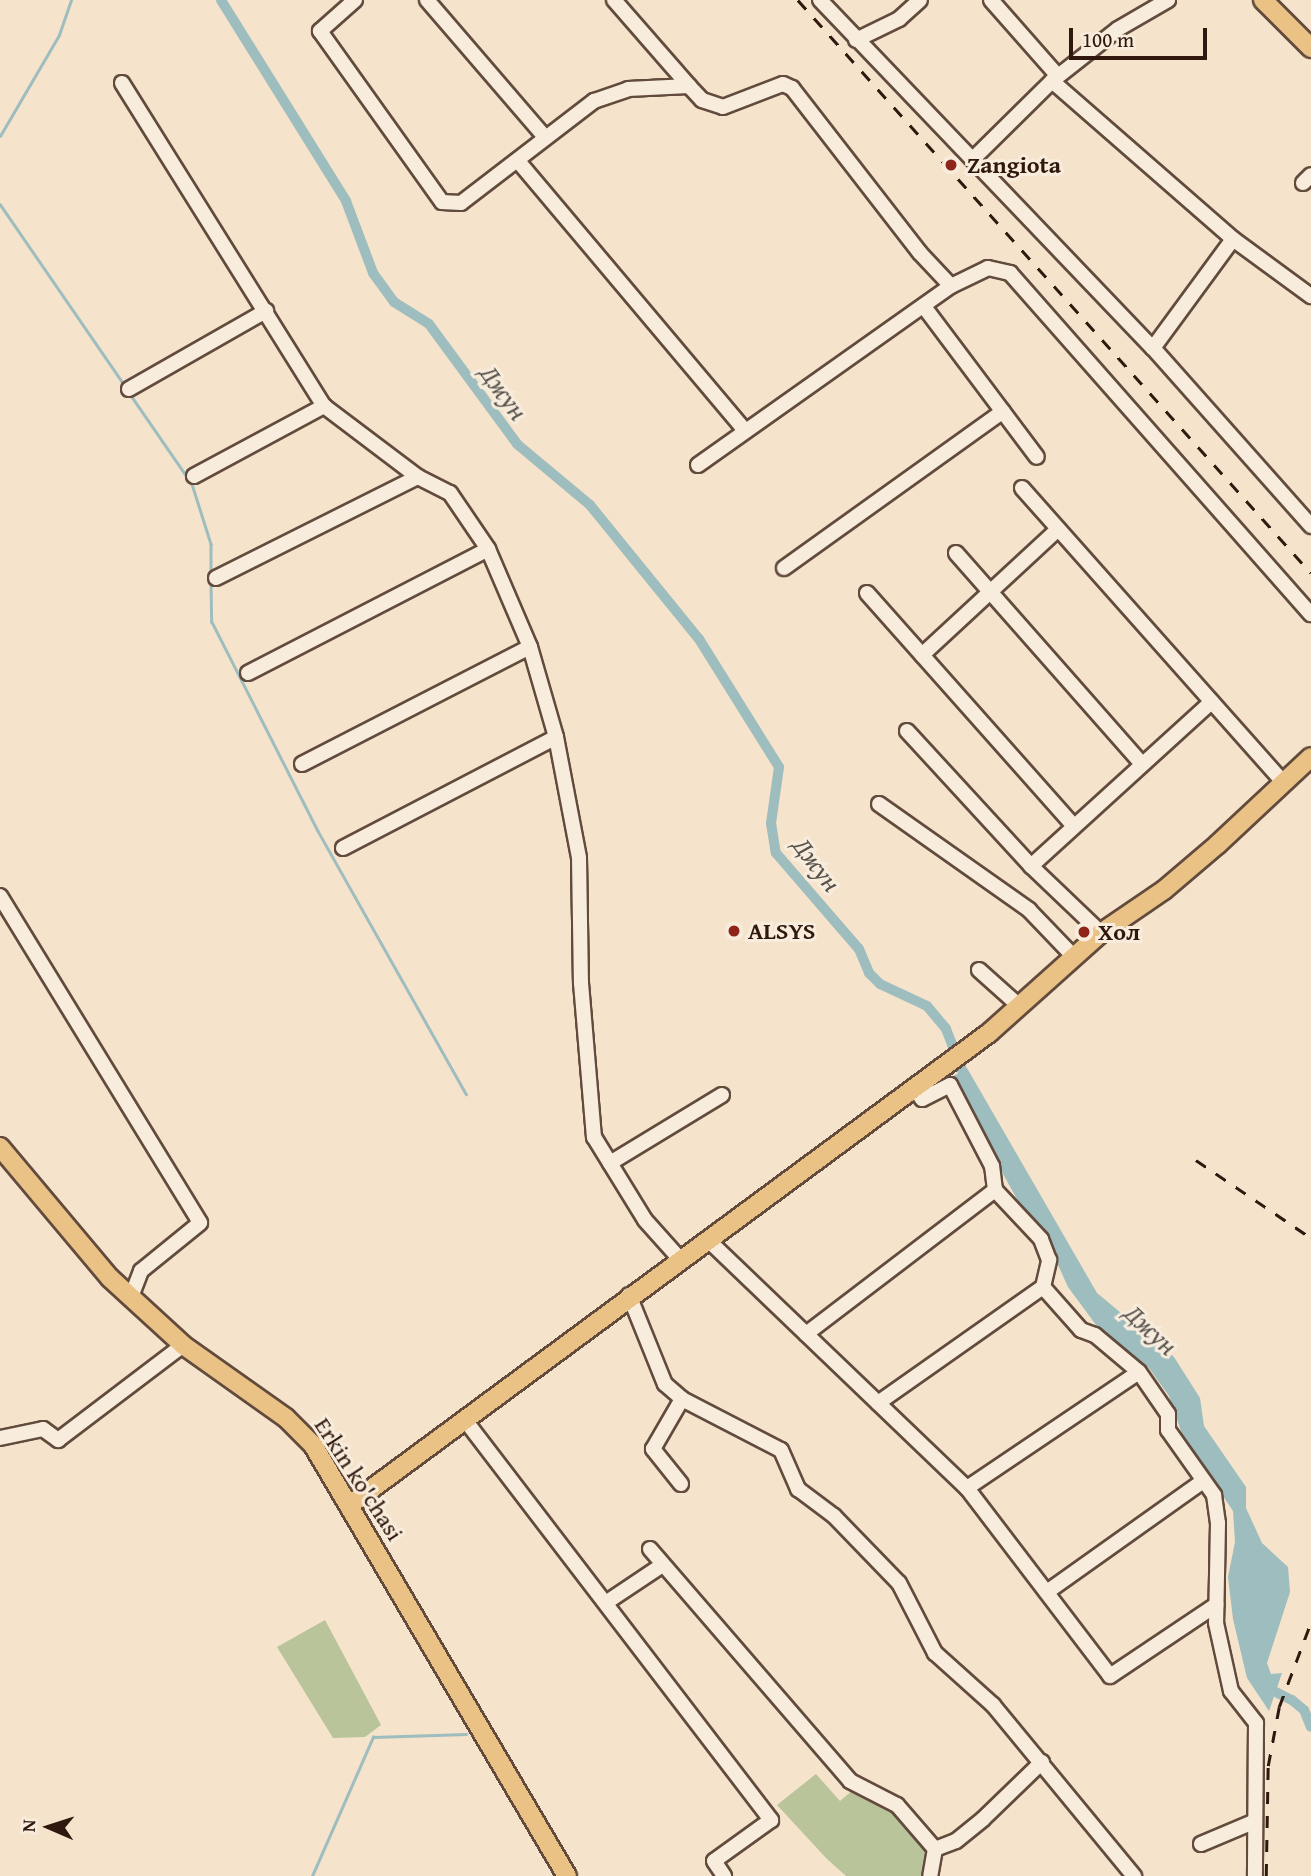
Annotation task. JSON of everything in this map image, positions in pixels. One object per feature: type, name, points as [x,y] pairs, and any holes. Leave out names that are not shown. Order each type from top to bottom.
[{"type":"main road","points":[[1263,0],[1311,48]]},
{"type":"main road","points":[[1280,0],[1311,32]]},
{"type":"main road","points":[[351,1504],[679,1258],[989,1032],[1017,1004],[1101,933],[1164,890],[1311,757]]},
{"type":"main road","name":"Erkin ko'chasi","points":[[0,1147],[110,1278],[132,1295],[183,1345],[301,1431],[351,1504],[567,1876]]},
{"type":"street","points":[[355,0],[320,31],[435,199],[461,203],[594,101],[628,89],[689,86]]},
{"type":"street","points":[[427,0],[545,137]]},
{"type":"street","points":[[614,0],[702,100],[723,107],[773,86],[792,88],[920,253],[951,286]]},
{"type":"street","points":[[820,0],[1153,348],[1311,526]]},
{"type":"street","points":[[856,40],[899,19],[920,0]]},
{"type":"street","points":[[991,0],[1055,78],[1233,239],[1311,296]]},
{"type":"street","points":[[973,159],[1055,78],[1118,29],[1168,0]]},
{"type":"street","points":[[122,83],[324,406],[418,477],[450,493],[488,549],[530,647],[556,737],[579,858],[581,984],[594,1137],[645,1220],[679,1258]]},
{"type":"street","points":[[518,161],[745,431]]},
{"type":"street","points":[[1153,348],[1233,239]]},
{"type":"street","points":[[698,465],[925,308],[951,286],[988,268],[1010,272],[1311,614]]},
{"type":"street","points":[[925,308],[1037,457]]},
{"type":"street","points":[[129,389],[265,311]]},
{"type":"street","points":[[194,476],[324,406]]},
{"type":"street","points":[[784,568],[1003,411]]},
{"type":"street","points":[[216,578],[418,477]]},
{"type":"street","points":[[1022,488],[1284,783]]},
{"type":"street","points":[[922,655],[1058,529]]},
{"type":"street","points":[[248,673],[488,549]]},
{"type":"street","points":[[956,553],[1142,764]]},
{"type":"street","points":[[867,593],[1074,827]]},
{"type":"street","points":[[302,764],[530,647]]},
{"type":"street","points":[[1031,866],[1211,702]]},
{"type":"street","points":[[907,731],[1031,866],[1101,933]]},
{"type":"street","points":[[343,848],[556,737]]},
{"type":"street","points":[[879,804],[1029,910],[1074,957]]},
{"type":"street","points":[[0,896],[200,1223],[141,1272],[132,1295]]},
{"type":"street","points":[[979,970],[1017,1004]]},
{"type":"street","points":[[878,1403],[1043,1287],[1049,1260],[1041,1239],[995,1190],[992,1166],[950,1085],[922,1099],[915,1088]]},
{"type":"street","points":[[610,1163],[722,1095]]},
{"type":"street","points":[[806,1335],[995,1190]]},
{"type":"street","points":[[707,1238],[967,1488],[1110,1676],[1216,1605]]},
{"type":"street","points":[[1043,1287],[1081,1330],[1095,1335],[1139,1372],[1168,1414],[1168,1430],[1214,1495],[1218,1523],[1216,1605],[1231,1691],[1256,1723],[1253,1822],[1255,1876]]},
{"type":"street","points":[[629,1295],[659,1375],[682,1399],[781,1450],[798,1489],[834,1516],[898,1583],[935,1653],[993,1705],[1134,1876]]},
{"type":"street","points":[[0,1438],[43,1429],[58,1440],[183,1345]]},
{"type":"street","points":[[967,1488],[1139,1372]]},
{"type":"street","points":[[681,1484],[653,1449],[682,1399]]},
{"type":"street","points":[[466,1420],[771,1820],[714,1861],[724,1876]]},
{"type":"street","points":[[1047,1592],[1203,1481]]},
{"type":"street","points":[[650,1549],[661,1566],[850,1781],[897,1805],[934,1849],[930,1876]]},
{"type":"street","points":[[607,1602],[661,1566]]},
{"type":"street","points":[[934,1849],[956,1841],[1042,1762]]},
{"type":"street","points":[[1201,1844],[1253,1822]]},
{"type":"green space","points":[[325,1620],[381,1725],[365,1737],[333,1738],[277,1647]]},
{"type":"green space","points":[[816,1774],[840,1801],[853,1790],[898,1810],[927,1848],[924,1876],[846,1876],[827,1859],[777,1805]]},
{"type":"water","points":[[967,1068],[1097,1293],[1174,1357],[1200,1398],[1204,1426],[1246,1487],[1246,1508],[1262,1543],[1288,1567],[1290,1592],[1267,1663],[1271,1674],[1282,1673],[1269,1711],[1247,1678],[1233,1619],[1228,1577],[1235,1542],[1233,1511],[1183,1437],[1169,1396],[1149,1368],[1099,1329],[1068,1287],[1044,1234],[1018,1201],[950,1078]]},
{"type":"waterway","points":[[0,136],[59,35],[71,0]]},
{"type":"waterway","name":"Джун","points":[[221,0],[346,201],[373,273],[394,302],[429,324],[517,444],[590,505],[699,639],[779,767],[771,823],[776,853],[859,949],[869,973],[880,984],[927,1006],[946,1029],[966,1080]]},
{"type":"waterway","points":[[0,204],[125,386]]},
{"type":"waterway","points":[[130,394],[192,484],[211,544],[211,576]]},
{"type":"waterway","points":[[211,583],[212,622],[318,831],[466,1094]]},
{"type":"waterway","name":"Джун","points":[[1266,1687],[1292,1700],[1304,1710],[1311,1727]]},
{"type":"waterway","points":[[312,1876],[373,1737],[466,1734]]},
{"type":"railway","points":[[798,0],[1311,573]]},
{"type":"railway","points":[[1196,1160],[1311,1238]]},
{"type":"railway","points":[[1266,1876],[1268,1766],[1279,1707],[1311,1622]]},
{"type":"place","name":"Zangiota","points":[[951,165]]},
{"type":"place","name":"ALSYS","points":[[734,931]]},
{"type":"place","name":"Хол","points":[[1084,932]]}]
